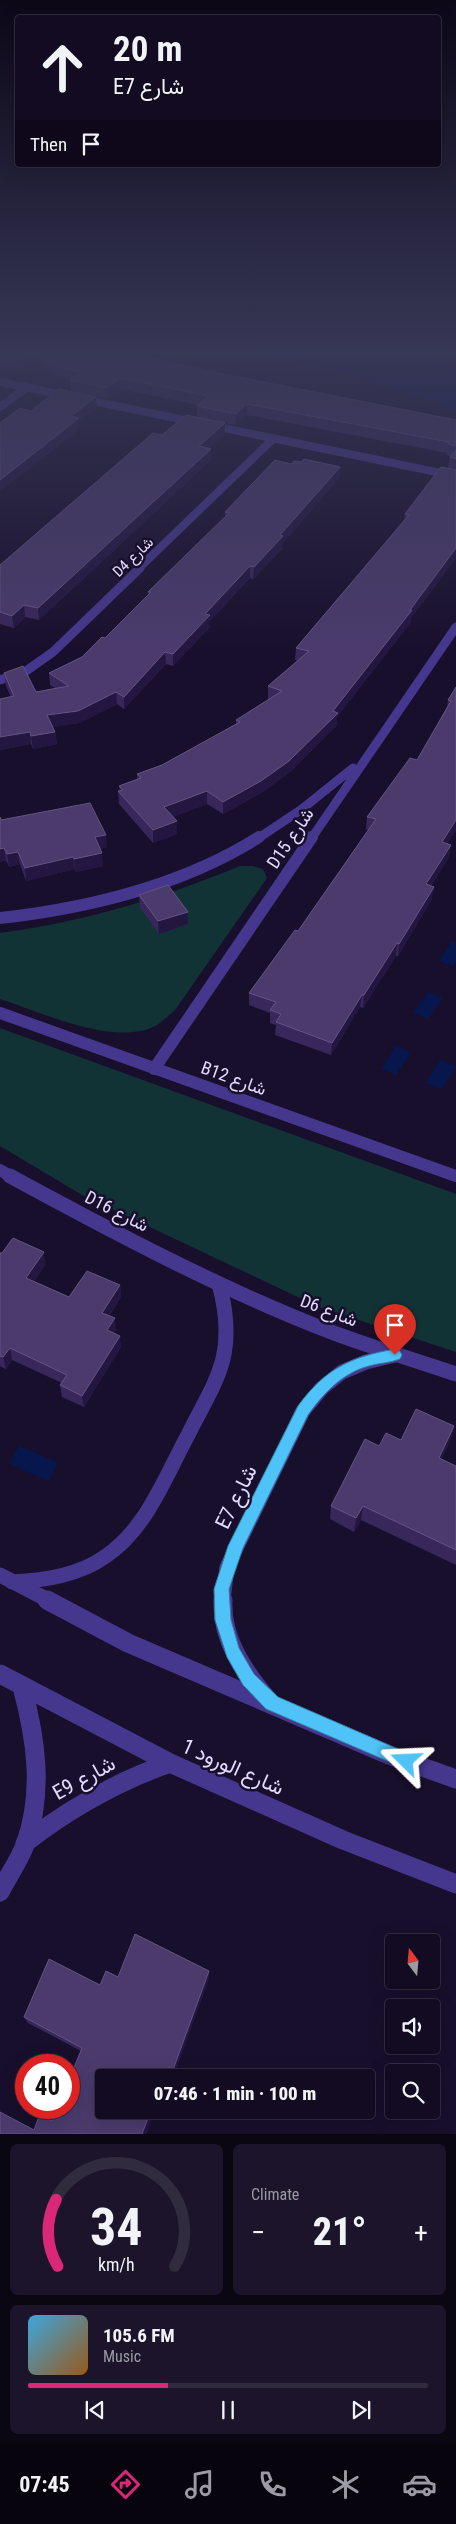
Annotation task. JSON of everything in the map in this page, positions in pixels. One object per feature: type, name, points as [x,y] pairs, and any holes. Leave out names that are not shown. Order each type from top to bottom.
[{"type":"street","name":"D4 شارع","points":[[0,680],[26,671],[53,652],[258,454]]},
{"type":"street","points":[[349,454],[456,476]]},
{"type":"street","name":"D15 شارع","points":[[154,1069],[366,756],[456,627]]},
{"type":"street","points":[[0,918],[81,904],[139,889],[192,870],[240,848],[282,823],[318,797],[366,756]]},
{"type":"street","name":"B12 شارع","points":[[0,1013],[456,1176]]},
{"type":"street","name":"D16 شارع","points":[[0,1170],[93,1221],[219,1284]]},
{"type":"street","points":[[6,1578],[50,1580],[87,1568],[118,1547],[139,1522],[154,1498],[220,1369],[228,1326],[225,1304],[219,1284]]},
{"type":"street","name":"D6 شارع","points":[[219,1284],[317,1326],[395,1355],[456,1374]]},
{"type":"street","name":"E7 شارع","points":[[272,1703],[249,1679],[232,1651],[223,1620],[222,1589],[227,1567],[303,1411],[317,1391],[337,1374],[364,1361],[395,1355]]},
{"type":"street","points":[[6,1578],[128,1643],[272,1703],[389,1755],[456,1779]]},
{"type":"street","name":"شارع الورود 1","points":[[0,1674],[170,1763],[343,1840],[456,1884]]},
{"type":"street","name":"E9 شارع","points":[[0,1892],[26,1843],[33,1808],[36,1772],[35,1743],[30,1713],[22,1687]]},
{"type":"street","name":"E9 شارع","points":[[26,1843],[57,1818],[89,1798],[129,1777],[170,1763]]},
{"type":"green space","points":[[240,866],[252,866],[263,869],[267,878],[175,1010],[157,1025],[140,1031],[100,1030],[78,1026],[0,999],[0,933],[62,922],[122,907],[211,878]]},
{"type":"green space","points":[[0,1028],[456,1194],[456,1352],[319,1307],[82,1195],[0,1146]]},
{"type":"shaded area","points":[[452,941],[456,943],[456,962],[453,966],[439,961]]},
{"type":"shaded area","points":[[428,992],[443,998],[428,1019],[413,1013]]},
{"type":"shaded area","points":[[396,1046],[411,1052],[396,1075],[381,1069]]},
{"type":"shaded area","points":[[440,1060],[456,1066],[442,1089],[426,1083]]},
{"type":"shaded area","points":[[19,1446],[58,1462],[49,1481],[9,1464]]},
{"type":"building","points":[[0,454],[34,454],[0,480]]},
{"type":"building","points":[[129,454],[206,454],[38,608],[24,605],[12,616],[0,612],[0,565]]},
{"type":"building","points":[[453,454],[456,454],[456,459],[450,457]]},
{"type":"building","points":[[304,459],[340,467],[280,535],[283,536],[254,567],[250,566],[205,614],[210,615],[173,654],[165,652],[124,697],[116,692],[78,711],[47,715],[55,732],[31,736],[30,732],[0,737],[0,699],[14,696],[4,673],[23,666],[36,692],[69,686],[49,673],[82,657],[102,637],[105,638],[151,592],[148,592],[229,513],[225,512],[275,460],[291,464],[294,461],[301,462]]},
{"type":"building","points":[[441,467],[456,470],[456,548],[410,610],[412,610],[333,711],[338,713],[289,761],[261,781],[223,802],[207,791],[164,807],[177,821],[153,830],[118,791],[123,790],[119,786],[141,778],[137,774],[162,765],[240,722],[236,720],[282,691],[268,686],[309,651],[296,648],[409,515],[405,514]]},
{"type":"building","points":[[456,687],[456,820],[442,842],[451,845],[426,884],[434,887],[399,944],[397,943],[332,1043],[276,1022],[281,1014],[270,1010],[276,1002],[249,993],[295,930],[298,931],[376,819],[367,817],[410,758],[417,760],[451,701],[448,700]]},
{"type":"building","points":[[90,803],[106,835],[95,837],[102,853],[74,859],[73,857],[25,868],[18,852],[7,854],[4,848],[0,849],[0,817],[1,820]]},
{"type":"building","points":[[168,885],[188,912],[158,921],[139,895]]},
{"type":"building","points":[[13,1238],[44,1252],[26,1278],[69,1297],[87,1271],[120,1285],[102,1313],[115,1318],[107,1330],[120,1336],[82,1396],[60,1385],[67,1375],[10,1348],[3,1357],[0,1356],[0,1253],[2,1253]]},
{"type":"building","points":[[416,1409],[454,1426],[439,1458],[456,1466],[456,1550],[363,1506],[356,1518],[331,1506],[365,1439],[379,1446],[386,1433],[401,1440]]},
{"type":"building","points":[[135,1934],[209,1971],[173,2069],[95,2069],[95,2119],[148,2119],[142,2134],[0,2134],[0,2112],[34,2130],[38,2119],[52,2121],[53,2119],[80,2119],[80,2054],[82,2048],[24,2017],[49,1959],[100,1985],[106,1971],[118,1977]]},
{"type":"route","points":[[395,1355],[364,1361],[337,1374],[317,1391],[303,1411],[236,1546],[227,1567],[222,1589],[223,1620],[232,1651],[249,1679],[272,1703],[406,1761]]}]
